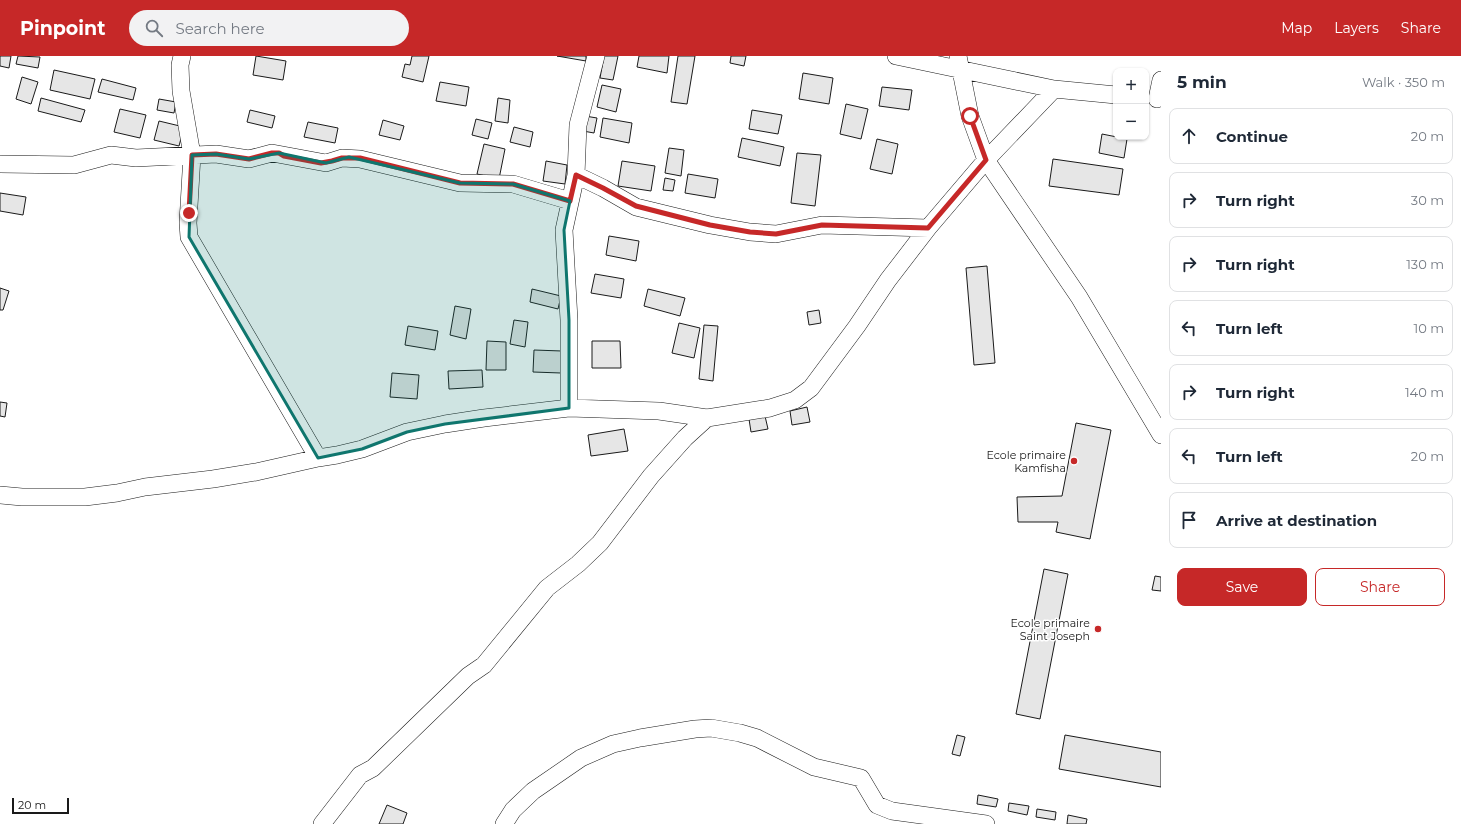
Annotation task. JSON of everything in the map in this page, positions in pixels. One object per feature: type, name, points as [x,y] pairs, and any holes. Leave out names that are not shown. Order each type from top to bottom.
[{"type":"street","points":[[182,56],[180,65],[181,91],[192,155],[188,223],[189,237],[318,458]]},
{"type":"street","points":[[569,408],[569,312],[564,230],[576,175],[578,125],[596,56]]},
{"type":"street","points":[[896,56],[960,63],[1054,89],[1113,95]]},
{"type":"street","points":[[960,63],[970,116],[986,160],[1079,297],[1161,435]]},
{"type":"street","points":[[1155,99],[1161,80]]},
{"type":"street","points":[[0,495],[22,497],[98,496],[144,487],[213,479],[256,472],[362,449],[408,432],[484,418],[569,408],[659,411],[707,418],[770,408],[795,400],[811,388],[857,326],[888,280],[928,228],[986,160],[1054,89]]},
{"type":"street","points":[[0,164],[74,165],[111,155],[136,158],[216,154],[249,159],[272,153],[279,153],[284,156],[326,163],[342,158],[354,158],[460,183],[513,184],[570,201]]},
{"type":"street","points":[[576,175],[636,206],[710,225],[750,232],[776,234],[822,225],[928,228]]},
{"type":"street","points":[[322,824],[360,775],[373,768],[468,676],[484,665],[547,588],[578,564],[600,543],[651,476],[685,438],[707,418]]},
{"type":"street","points":[[504,824],[513,810],[533,791],[581,758],[613,744],[695,729],[711,728],[740,732],[757,738],[814,767],[861,778],[877,805],[892,811],[986,824]]},
{"type":"highlighted area","points":[[279,153],[326,163],[349,157],[460,183],[513,184],[570,201],[564,230],[569,320],[569,408],[445,424],[407,432],[362,449],[318,458],[189,237],[192,155],[216,154],[249,159]]},
{"type":"building","points":[[0,56],[11,56],[9,68],[0,66]]},
{"type":"building","points":[[18,56],[40,57],[38,68],[16,64]]},
{"type":"building","points":[[256,56],[286,61],[283,80],[253,75]]},
{"type":"building","points":[[412,56],[429,56],[423,82],[402,77],[405,64],[410,65]]},
{"type":"building","points":[[557,56],[586,56],[586,61]]},
{"type":"building","points":[[604,56],[618,56],[613,80],[600,78]]},
{"type":"building","points":[[639,56],[669,56],[667,73],[637,67]]},
{"type":"building","points":[[678,56],[695,56],[687,104],[671,102]]},
{"type":"building","points":[[731,56],[746,56],[744,66],[730,63]]},
{"type":"building","points":[[54,70],[95,79],[90,99],[50,90]]},
{"type":"building","points":[[803,73],[833,78],[829,104],[799,99]]},
{"type":"building","points":[[22,77],[38,82],[31,104],[16,99]]},
{"type":"building","points":[[102,79],[136,88],[133,100],[98,92]]},
{"type":"building","points":[[440,82],[469,87],[466,106],[436,101]]},
{"type":"building","points":[[602,85],[621,89],[616,112],[597,107]]},
{"type":"building","points":[[882,87],[912,90],[909,110],[879,106]]},
{"type":"building","points":[[41,98],[85,110],[81,122],[38,111]]},
{"type":"building","points":[[498,98],[510,100],[508,123],[495,121]]},
{"type":"building","points":[[159,99],[176,102],[174,113],[157,110]]},
{"type":"building","points":[[846,104],[868,109],[861,139],[840,134]]},
{"type":"building","points":[[120,109],[146,115],[140,138],[114,132]]},
{"type":"building","points":[[250,110],[275,116],[272,128],[247,122]]},
{"type":"building","points":[[752,110],[782,115],[778,134],[749,129]]},
{"type":"building","points":[[585,116],[597,118],[594,133],[583,131]]},
{"type":"building","points":[[603,118],[632,123],[629,143],[600,137]]},
{"type":"building","points":[[476,119],[492,123],[488,139],[472,135]]},
{"type":"building","points":[[383,120],[404,126],[400,140],[379,135]]},
{"type":"building","points":[[159,121],[184,127],[179,146],[154,140]]},
{"type":"building","points":[[308,122],[338,128],[335,143],[304,137]]},
{"type":"building","points":[[514,127],[533,132],[530,147],[510,142]]},
{"type":"building","points":[[1102,134],[1113,136],[1113,140],[1127,140],[1124,158],[1099,153]]},
{"type":"building","points":[[742,138],[784,147],[780,166],[738,157]]},
{"type":"building","points":[[877,139],[898,144],[892,174],[870,169]]},
{"type":"building","points":[[484,144],[505,149],[499,179],[477,174]]},
{"type":"building","points":[[669,148],[684,150],[681,176],[665,173]]},
{"type":"building","points":[[797,153],[821,155],[815,206],[791,203]]},
{"type":"building","points":[[1053,159],[1123,169],[1119,195],[1049,186]]},
{"type":"building","points":[[546,161],[567,165],[565,184],[543,181]]},
{"type":"building","points":[[622,161],[655,166],[651,191],[618,186]]},
{"type":"building","points":[[688,174],[718,179],[715,198],[685,193]]},
{"type":"building","points":[[665,178],[675,180],[673,191],[663,190]]},
{"type":"building","points":[[0,193],[26,197],[23,215],[0,211]]},
{"type":"building","points":[[609,236],[639,241],[636,261],[606,255]]},
{"type":"building","points":[[987,266],[995,363],[974,365],[966,268]]},
{"type":"building","points":[[595,274],[624,279],[621,298],[591,293]]},
{"type":"building","points":[[0,288],[9,291],[3,310],[0,310]]},
{"type":"building","points":[[532,289],[561,296],[558,309],[530,302]]},
{"type":"building","points":[[648,289],[685,298],[680,316],[644,306]]},
{"type":"building","points":[[455,306],[471,309],[466,339],[450,335]]},
{"type":"building","points":[[819,310],[821,323],[809,325],[807,312]]},
{"type":"building","points":[[514,320],[528,322],[525,347],[510,344]]},
{"type":"building","points":[[679,323],[700,328],[694,358],[672,353]]},
{"type":"building","points":[[704,325],[718,326],[713,381],[699,379]]},
{"type":"building","points":[[408,326],[438,331],[435,350],[405,345]]},
{"type":"building","points":[[487,341],[506,342],[506,370],[486,370]]},
{"type":"building","points":[[592,341],[620,341],[621,368],[592,368]]},
{"type":"building","points":[[534,350],[562,351],[561,373],[533,372]]},
{"type":"building","points":[[482,370],[483,387],[449,389],[448,371]]},
{"type":"building","points":[[392,373],[419,375],[417,399],[390,397]]},
{"type":"building","points":[[0,402],[7,403],[5,417],[0,416]]},
{"type":"building","points":[[807,407],[810,422],[792,425],[790,411]]},
{"type":"building","points":[[765,416],[768,429],[751,432],[749,419]]},
{"type":"building","points":[[1076,423],[1111,430],[1090,539],[1056,532],[1058,522],[1018,522],[1017,497],[1062,496]]},
{"type":"building","points":[[624,429],[628,451],[591,456],[588,435]]},
{"type":"building","points":[[1044,569],[1068,574],[1040,719],[1016,714]]},
{"type":"building","points":[[1155,576],[1161,577],[1161,591],[1152,590]]},
{"type":"building","points":[[957,735],[965,737],[960,756],[952,754]]},
{"type":"building","points":[[1065,735],[1161,752],[1161,787],[1059,769]]},
{"type":"building","points":[[978,795],[998,799],[996,807],[977,804]]},
{"type":"building","points":[[1009,803],[1029,806],[1027,815],[1008,811]]},
{"type":"building","points":[[387,805],[407,813],[403,824],[379,824]]},
{"type":"building","points":[[1037,809],[1056,812],[1055,820],[1036,817]]},
{"type":"building","points":[[1068,815],[1087,819],[1086,824],[1067,824]]},
{"type":"place","name":"Ecole primaire Kamfisha","points":[[1074,461]]},
{"type":"place","name":"Ecole primaire Saint Joseph","points":[[1098,629]]},
{"type":"route","points":[[189,213],[192,155],[216,154],[249,159],[272,153],[279,153],[284,156],[321,163],[349,157],[360,158],[460,183],[519,185],[570,201],[576,175],[636,206],[710,225],[750,232],[776,234],[822,225],[928,228],[986,160],[970,116]]}]
